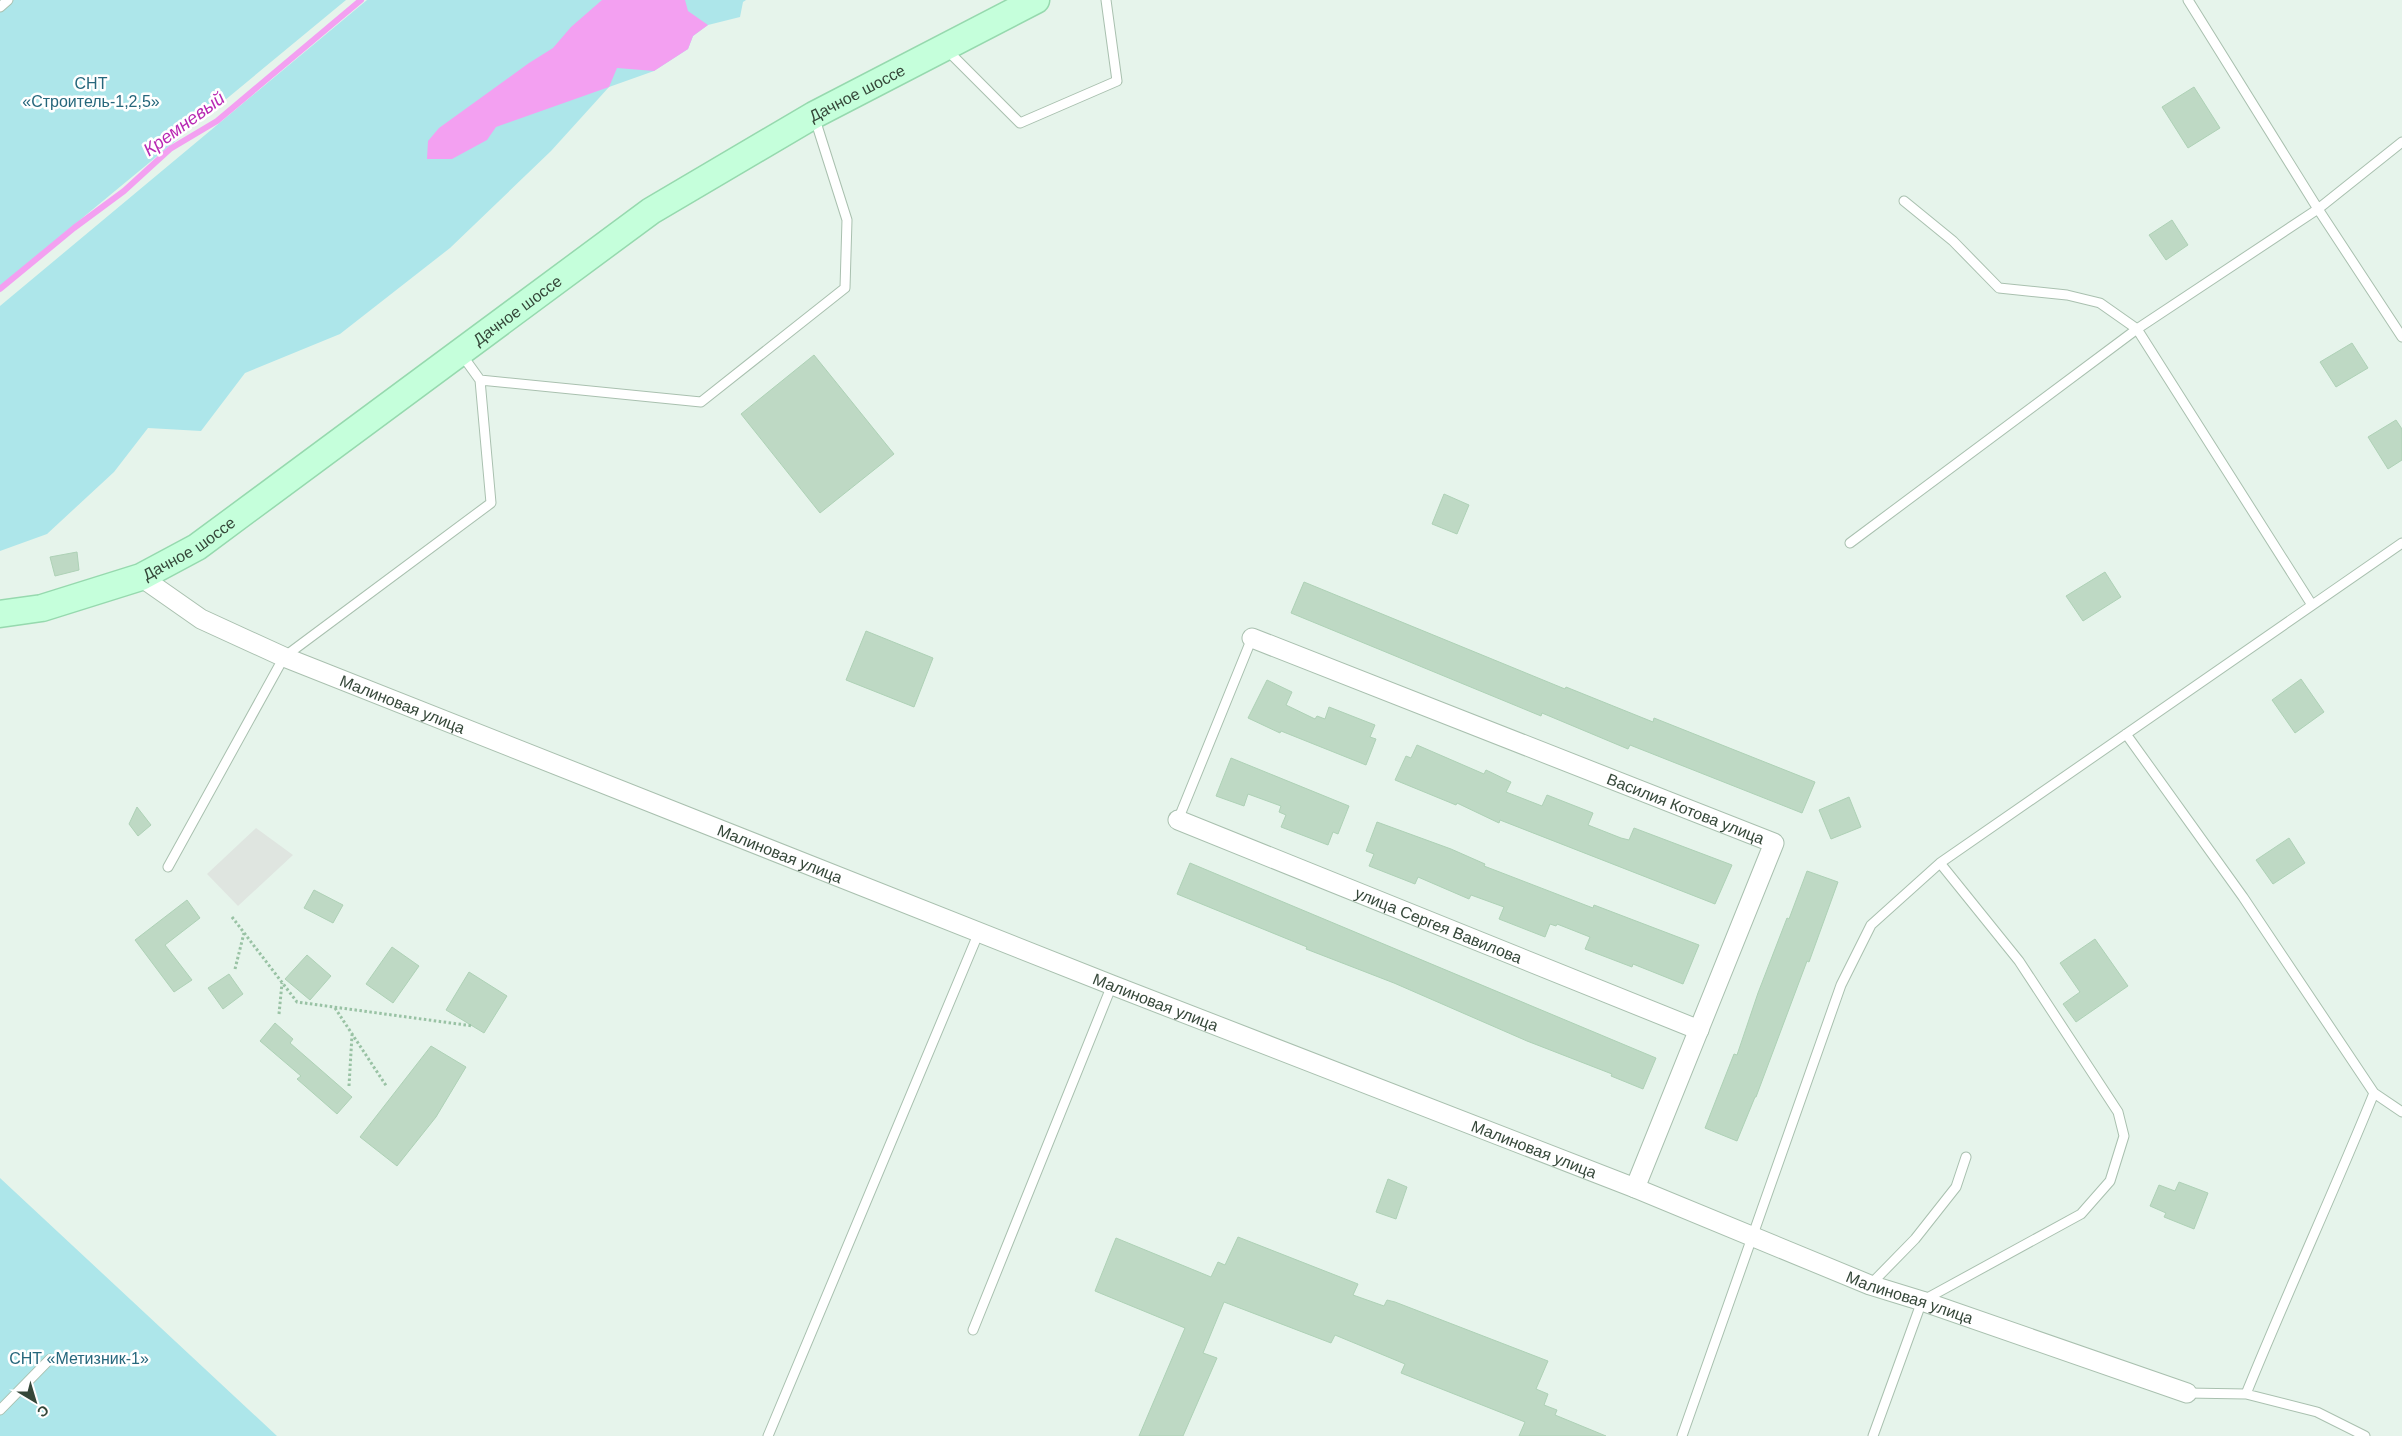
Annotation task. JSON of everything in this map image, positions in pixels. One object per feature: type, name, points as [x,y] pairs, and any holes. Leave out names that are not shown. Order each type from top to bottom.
[{"type":"main road","name":"Дачное шоссе","points":[[0,614],[42,608],[141,577],[197,547],[650,210],[814,114],[1036,0]]},
{"type":"street","name":"Малиновая улица","points":[[141,577],[201,620],[284,657],[1112,986],[1635,1188],[1870,1285],[1922,1301],[2187,1393]]},
{"type":"street","name":"Василия Котова улица","points":[[1252,638],[1774,843],[1635,1188]]},
{"type":"street","name":"улица Сергея Вавилова","points":[[1178,820],[1699,1030]]},
{"type":"lane","points":[[0,7],[8,0]]},
{"type":"lane","points":[[944,47],[1020,123],[1117,81],[1106,0]]},
{"type":"lane","points":[[2188,0],[2318,209],[2402,336]]},
{"type":"lane","points":[[480,380],[701,402],[845,288],[847,220],[814,114]]},
{"type":"lane","points":[[1850,543],[2137,328],[2318,209],[2402,142]]},
{"type":"lane","points":[[1904,201],[1953,241],[1999,288],[2067,295],[2100,303],[2137,328],[2312,605]]},
{"type":"lane","points":[[168,867],[284,657],[491,502],[480,380],[460,352]]},
{"type":"lane","points":[[1682,1436],[1841,986],[1871,925],[1940,863],[2402,543]]},
{"type":"lane","points":[[1178,820],[1252,638]]},
{"type":"lane","points":[[2126,734],[2243,897],[2374,1093],[2402,1112]]},
{"type":"lane","points":[[1873,1436],[1922,1301],[2081,1214],[2110,1180],[2124,1136],[2118,1112],[2019,961],[1940,863]]},
{"type":"lane","points":[[768,1436],[979,932]]},
{"type":"lane","points":[[973,1330],[1112,986]]},
{"type":"lane","points":[[2246,1394],[2374,1093]]},
{"type":"lane","points":[[1870,1285],[1916,1239],[1956,1187],[1966,1157]]},
{"type":"lane","points":[[0,1410],[50,1359]]},
{"type":"lane","points":[[2187,1393],[2246,1394],[2317,1412],[2365,1436]]},
{"type":"path","points":[[232,917],[297,1002],[473,1026]]},
{"type":"path","points":[[235,969],[244,932]]},
{"type":"path","points":[[279,1014],[282,983]]},
{"type":"path","points":[[334,1007],[387,1087]]},
{"type":"path","points":[[349,1086],[352,1034]]},
{"type":"green space","name":"СНТ «Строитель-1,2,5»","points":[[0,0],[346,0],[0,286]]},
{"type":"green space","points":[[367,0],[746,0],[743,2],[740,17],[708,25],[693,36],[688,49],[654,71],[609,87],[551,151],[450,248],[340,334],[245,373],[201,431],[148,428],[114,472],[47,534],[0,551],[0,306]]},
{"type":"green space","name":"СНТ «Метизник-1»","points":[[0,1178],[277,1436],[0,1436]]},
{"type":"shaded area","points":[[602,0],[685,0],[688,11],[708,25],[693,36],[688,49],[654,71],[617,68],[609,87],[496,127],[487,140],[452,159],[427,159],[428,141],[439,128],[529,63],[553,48],[571,27]]},
{"type":"shaded area","points":[[256,828],[293,855],[238,906],[207,874]]},
{"type":"building","points":[[2194,87],[2220,128],[2188,148],[2162,107]]},
{"type":"building","points":[[2172,220],[2188,245],[2166,260],[2149,235]]},
{"type":"building","points":[[2352,343],[2368,368],[2336,387],[2320,362]]},
{"type":"building","points":[[814,355],[894,454],[820,513],[741,414]]},
{"type":"building","points":[[2396,420],[2402,429],[2402,460],[2388,469],[2368,437]]},
{"type":"building","points":[[1444,494],[1469,505],[1457,534],[1432,524]]},
{"type":"building","points":[[77,552],[79,570],[55,576],[50,557]]},
{"type":"building","points":[[2105,572],[2121,597],[2083,621],[2066,596]]},
{"type":"building","points":[[1304,582],[1565,689],[1566,687],[1653,722],[1654,718],[1815,782],[1802,813],[1630,745],[1628,749],[1542,713],[1541,716],[1291,613]]},
{"type":"building","points":[[866,631],[933,658],[914,707],[846,680]]},
{"type":"building","points":[[2301,679],[2324,712],[2295,733],[2272,700]]},
{"type":"building","points":[[1267,680],[1292,692],[1286,705],[1315,719],[1317,716],[1325,719],[1329,707],[1375,725],[1370,737],[1376,739],[1366,765],[1281,731],[1280,733],[1248,718]]},
{"type":"building","points":[[1417,745],[1484,774],[1486,770],[1511,782],[1506,792],[1542,806],[1547,795],[1593,813],[1588,825],[1621,838],[1629,840],[1634,828],[1732,865],[1715,904],[1500,820],[1499,823],[1457,803],[1456,805],[1395,780],[1406,756],[1411,758]]},
{"type":"building","points":[[1231,758],[1349,806],[1338,834],[1333,832],[1328,845],[1281,827],[1286,815],[1279,812],[1281,806],[1248,794],[1244,806],[1216,796]]},
{"type":"building","points":[[1849,797],[1861,827],[1831,839],[1819,810]]},
{"type":"building","points":[[137,807],[151,825],[138,836],[129,824]]},
{"type":"building","points":[[1377,822],[1451,849],[1485,864],[1484,866],[1593,908],[1594,905],[1699,945],[1683,984],[1633,964],[1632,967],[1585,949],[1590,937],[1557,924],[1556,926],[1550,924],[1545,937],[1499,919],[1504,907],[1471,895],[1469,899],[1418,877],[1415,884],[1369,866],[1374,854],[1366,851]]},
{"type":"building","points":[[2289,838],[2305,863],[2273,884],[2256,860]]},
{"type":"building","points":[[1190,863],[1656,1058],[1643,1089],[1611,1076],[1612,1074],[1527,1041],[1394,983],[1306,949],[1307,947],[1177,894]]},
{"type":"building","points":[[1807,871],[1838,882],[1809,962],[1807,961],[1756,1097],[1737,1141],[1705,1128],[1734,1054],[1737,1055],[1758,993]]},
{"type":"building","points":[[314,890],[343,905],[333,923],[304,908]]},
{"type":"building","points":[[187,900],[200,918],[165,945],[192,980],[174,992],[135,940]]},
{"type":"building","points":[[2095,939],[2128,986],[2076,1022],[2063,1004],[2080,992],[2060,963]]},
{"type":"building","points":[[392,947],[419,966],[393,1003],[366,984]]},
{"type":"building","points":[[307,955],[331,976],[310,1000],[285,979]]},
{"type":"building","points":[[469,972],[507,996],[484,1033],[446,1010]]},
{"type":"building","points":[[229,974],[243,994],[223,1009],[208,988]]},
{"type":"building","points":[[275,1023],[293,1039],[290,1043],[352,1097],[337,1114],[297,1079],[301,1076],[260,1041]]},
{"type":"building","points":[[431,1046],[466,1067],[436,1117],[397,1166],[360,1137]]},
{"type":"building","points":[[1388,1179],[1407,1187],[1396,1219],[1376,1212]]},
{"type":"building","points":[[2179,1182],[2208,1193],[2194,1229],[2164,1217],[2166,1213],[2150,1206],[2159,1185],[2175,1191]]},
{"type":"building","points":[[1238,1237],[1358,1284],[1353,1295],[1384,1306],[1387,1300],[1395,1302],[1548,1361],[1536,1389],[1548,1394],[1544,1405],[1557,1410],[1555,1415],[1606,1436],[1519,1436],[1525,1422],[1401,1373],[1405,1364],[1335,1335],[1331,1343],[1224,1302],[1203,1353],[1217,1358],[1183,1436],[1139,1436],[1185,1328],[1095,1291],[1116,1238],[1211,1277],[1218,1262],[1225,1265]]},
{"type":"waterway","name":"Кремневый","points":[[0,289],[74,228],[124,191],[170,149],[217,121],[361,0]]}]
